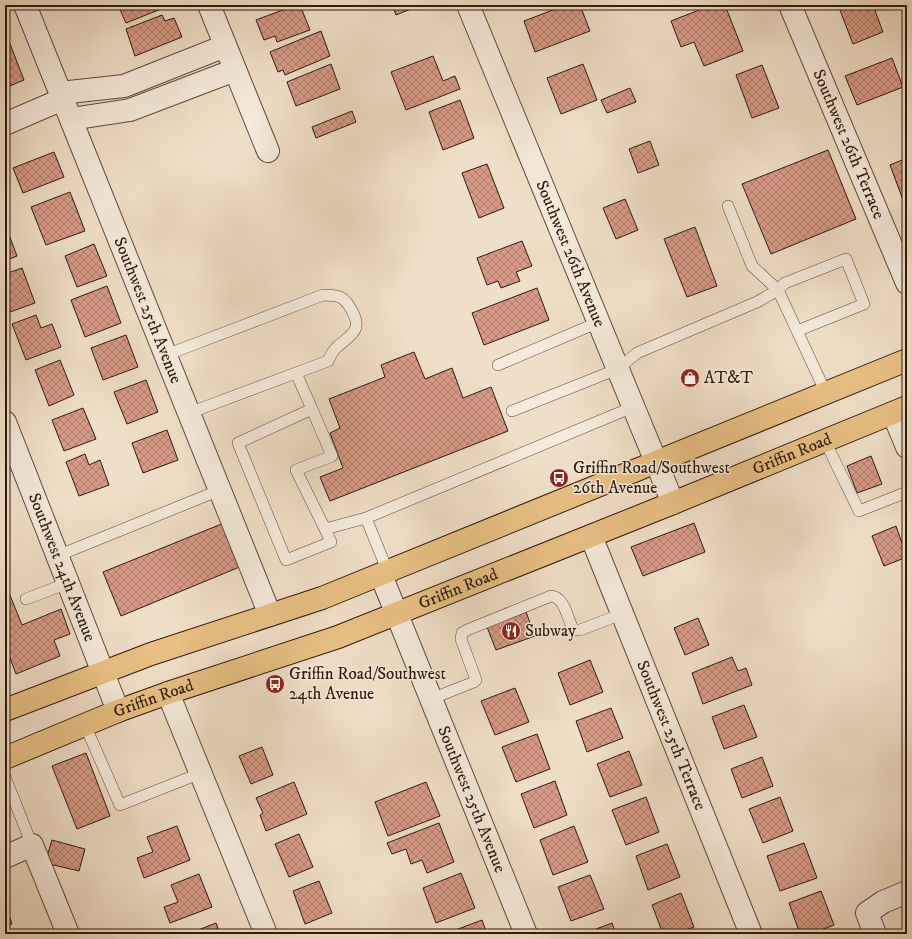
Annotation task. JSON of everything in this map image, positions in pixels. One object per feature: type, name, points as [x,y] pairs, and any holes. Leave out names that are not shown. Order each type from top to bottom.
[{"type":"main road","points":[[5,710],[151,654],[322,598],[384,574],[907,360]]},
{"type":"main road","name":"Griffin Road","points":[[5,758],[118,711],[338,637],[673,503],[900,410]]},
{"type":"street","name":"Southwest 25th Avenue","points":[[25,5],[270,615]]},
{"type":"street","points":[[208,5],[268,151]]},
{"type":"street","name":"Southwest 26th Avenue","points":[[468,5],[673,503]]},
{"type":"street","name":"Southwest 26th Terrace","points":[[790,5],[907,283]]},
{"type":"street","points":[[5,124],[62,96],[124,86],[225,46]]},
{"type":"street","points":[[167,69],[176,92]]},
{"type":"street","points":[[71,119],[130,110],[235,70]]},
{"type":"street","points":[[900,410],[907,447]]},
{"type":"street","name":"Southwest 24th Avenue","points":[[5,422],[118,711]]},
{"type":"street","name":"Southwest 25th Terrace","points":[[591,536],[752,934]]},
{"type":"street","name":"Southwest 25th Avenue","points":[[384,574],[397,614],[526,934]]},
{"type":"street","points":[[168,693],[266,934]]},
{"type":"street","points":[[5,857],[32,845],[68,934]]},
{"type":"street","points":[[875,934],[867,913],[883,902],[907,892]]},
{"type":"lane","points":[[728,206],[752,266],[778,290],[826,393]]},
{"type":"lane","points":[[512,411],[618,369],[637,353],[757,302],[778,290],[785,283],[846,259],[864,304],[797,331]]},
{"type":"lane","points":[[166,355],[323,295],[343,297],[357,322],[355,329],[347,339],[335,349],[328,361],[189,413]]},
{"type":"lane","points":[[498,366],[599,322]]},
{"type":"lane","points":[[296,373],[312,409],[332,456],[296,470],[331,542],[286,560],[238,443],[312,409]]},
{"type":"lane","points":[[325,529],[366,518],[633,407]]},
{"type":"lane","points":[[825,441],[859,511],[907,492]]},
{"type":"lane","points":[[58,556],[220,490]]},
{"type":"lane","points":[[366,518],[384,574]]},
{"type":"lane","points":[[26,599],[68,583]]},
{"type":"lane","points":[[431,699],[476,680],[461,639],[462,634],[467,630],[551,596],[556,596],[560,600],[572,627],[575,630],[580,630],[622,614]]},
{"type":"lane","points":[[85,725],[120,805],[201,773]]},
{"type":"lane","points":[[5,777],[32,845]]},
{"type":"building","points":[[118,5],[171,5],[126,23]]},
{"type":"building","points":[[296,5],[300,5],[310,30],[277,42],[275,36],[264,40],[256,20]]},
{"type":"building","points":[[392,5],[421,5],[396,15]]},
{"type":"building","points":[[566,5],[580,5],[590,31],[535,52],[524,21]]},
{"type":"building","points":[[712,5],[725,5],[743,51],[704,66],[694,42],[681,47],[671,21]]},
{"type":"building","points":[[838,5],[873,5],[883,32],[853,44]]},
{"type":"building","points":[[162,15],[165,21],[174,18],[182,37],[135,56],[126,29]]},
{"type":"building","points":[[321,31],[330,56],[285,75],[283,70],[278,72],[270,52]]},
{"type":"building","points":[[10,44],[24,80],[5,88],[5,46]]},
{"type":"building","points":[[433,56],[443,81],[455,76],[460,89],[406,110],[391,72]]},
{"type":"building","points":[[892,58],[903,87],[857,105],[845,76]]},
{"type":"building","points":[[331,64],[340,89],[296,106],[287,82]]},
{"type":"building","points":[[583,64],[597,100],[561,114],[547,78]]},
{"type":"building","points":[[762,65],[779,108],[752,118],[736,75]]},
{"type":"building","points":[[630,88],[636,102],[607,113],[601,100]]},
{"type":"building","points":[[460,100],[474,138],[443,150],[429,112]]},
{"type":"building","points":[[352,111],[356,122],[316,138],[312,127]]},
{"type":"building","points":[[650,141],[659,165],[638,173],[629,149]]},
{"type":"building","points":[[828,150],[856,219],[771,254],[742,184]]},
{"type":"building","points":[[54,152],[64,177],[23,193],[13,168]]},
{"type":"building","points":[[907,158],[907,208],[906,208],[890,165]]},
{"type":"building","points":[[487,164],[504,208],[479,218],[462,173]]},
{"type":"building","points":[[70,192],[85,231],[46,245],[31,207]]},
{"type":"building","points":[[625,199],[638,230],[616,239],[603,208]]},
{"type":"building","points":[[5,224],[17,256],[5,261]]},
{"type":"building","points":[[695,227],[717,286],[687,297],[664,239]]},
{"type":"building","points":[[522,241],[532,266],[516,272],[520,281],[501,288],[498,281],[487,285],[477,258]]},
{"type":"building","points":[[94,244],[107,276],[77,287],[65,256]]},
{"type":"building","points":[[22,268],[35,303],[10,312],[5,300],[5,274]]},
{"type":"building","points":[[107,286],[121,323],[85,337],[71,300]]},
{"type":"building","points":[[537,288],[549,320],[484,345],[472,313]]},
{"type":"building","points":[[36,315],[41,328],[52,324],[61,347],[26,360],[12,324]]},
{"type":"building","points":[[126,335],[138,367],[103,380],[91,348]]},
{"type":"building","points":[[414,352],[425,379],[452,368],[463,398],[491,387],[508,431],[330,501],[320,477],[343,468],[330,433],[340,428],[329,399],[385,377],[381,365]]},
{"type":"building","points":[[60,360],[74,395],[49,406],[35,370]]},
{"type":"building","points":[[146,380],[158,412],[127,424],[114,392]]},
{"type":"building","points":[[83,408],[96,439],[64,451],[52,420]]},
{"type":"building","points":[[167,430],[178,460],[143,473],[132,443]]},
{"type":"building","points":[[85,454],[89,465],[100,460],[109,485],[79,496],[66,462]]},
{"type":"building","points":[[871,456],[882,484],[857,493],[847,466]]},
{"type":"building","points":[[224,523],[242,566],[121,616],[103,572]]},
{"type":"building","points":[[694,523],[705,552],[643,576],[631,547]]},
{"type":"building","points":[[896,526],[907,557],[884,566],[872,536]]},
{"type":"building","points":[[5,583],[22,625],[61,609],[70,634],[54,640],[60,656],[16,674],[5,645]]},
{"type":"building","name":"Subway","points":[[526,612],[535,636],[496,650],[487,627]]},
{"type":"building","points":[[698,618],[709,645],[685,655],[674,628]]},
{"type":"building","points":[[732,657],[738,671],[746,668],[752,685],[703,704],[692,673]]},
{"type":"building","points":[[590,660],[603,692],[570,705],[558,673]]},
{"type":"building","points":[[515,688],[529,722],[495,735],[481,701]]},
{"type":"building","points":[[744,705],[757,737],[724,749],[712,717]]},
{"type":"building","points":[[611,708],[623,738],[587,752],[576,721]]},
{"type":"building","points":[[537,734],[550,769],[516,782],[502,747]]},
{"type":"building","points":[[262,747],[273,775],[251,784],[239,756]]},
{"type":"building","points":[[629,751],[642,785],[610,797],[597,764]]},
{"type":"building","points":[[86,753],[110,816],[77,829],[52,766]]},
{"type":"building","points":[[762,757],[773,786],[742,798],[731,769]]},
{"type":"building","points":[[555,781],[567,815],[534,828],[521,794]]},
{"type":"building","points":[[294,782],[307,814],[266,831],[260,815],[263,813],[256,798]]},
{"type":"building","points":[[426,782],[440,816],[388,836],[375,802]]},
{"type":"building","points":[[646,797],[659,832],[626,845],[612,810]]},
{"type":"building","points":[[780,797],[793,831],[763,843],[749,809]]},
{"type":"building","points":[[439,823],[454,862],[427,873],[422,860],[411,864],[406,849],[392,854],[387,843]]},
{"type":"building","points":[[177,826],[190,860],[144,878],[137,858],[153,852],[147,837]]},
{"type":"building","points":[[574,826],[588,862],[553,875],[540,840]]},
{"type":"building","points":[[299,834],[313,867],[289,877],[275,844]]},
{"type":"building","points":[[52,840],[85,849],[79,871],[45,863]]},
{"type":"building","points":[[804,843],[817,878],[780,891],[767,856]]},
{"type":"building","points":[[667,844],[680,877],[648,890],[636,856]]},
{"type":"building","points":[[461,873],[475,908],[436,923],[423,888]]},
{"type":"building","points":[[199,874],[212,907],[170,923],[164,907],[178,902],[171,885]]},
{"type":"building","points":[[590,875],[604,909],[571,921],[558,887]]},
{"type":"building","points":[[319,881],[332,913],[305,924],[293,891]]},
{"type":"building","points":[[821,891],[834,925],[811,934],[800,934],[789,903]]},
{"type":"building","points":[[681,893],[694,927],[675,934],[663,934],[652,905]]},
{"type":"building","points":[[10,918],[12,924],[5,927],[5,920]]},
{"type":"building","points":[[482,920],[487,934],[454,934],[453,931]]},
{"type":"building","points":[[216,923],[220,934],[188,934]]},
{"type":"building","points":[[612,923],[616,934],[583,934]]},
{"type":"place","name":"AT&T","points":[[690,378]]},
{"type":"place","name":"Griffin Road/Southwest 26th Avenue","points":[[559,478]]},
{"type":"place","name":"Subway","points":[[511,631]]},
{"type":"place","name":"Griffin Road/Southwest 24th Avenue","points":[[275,684]]}]
